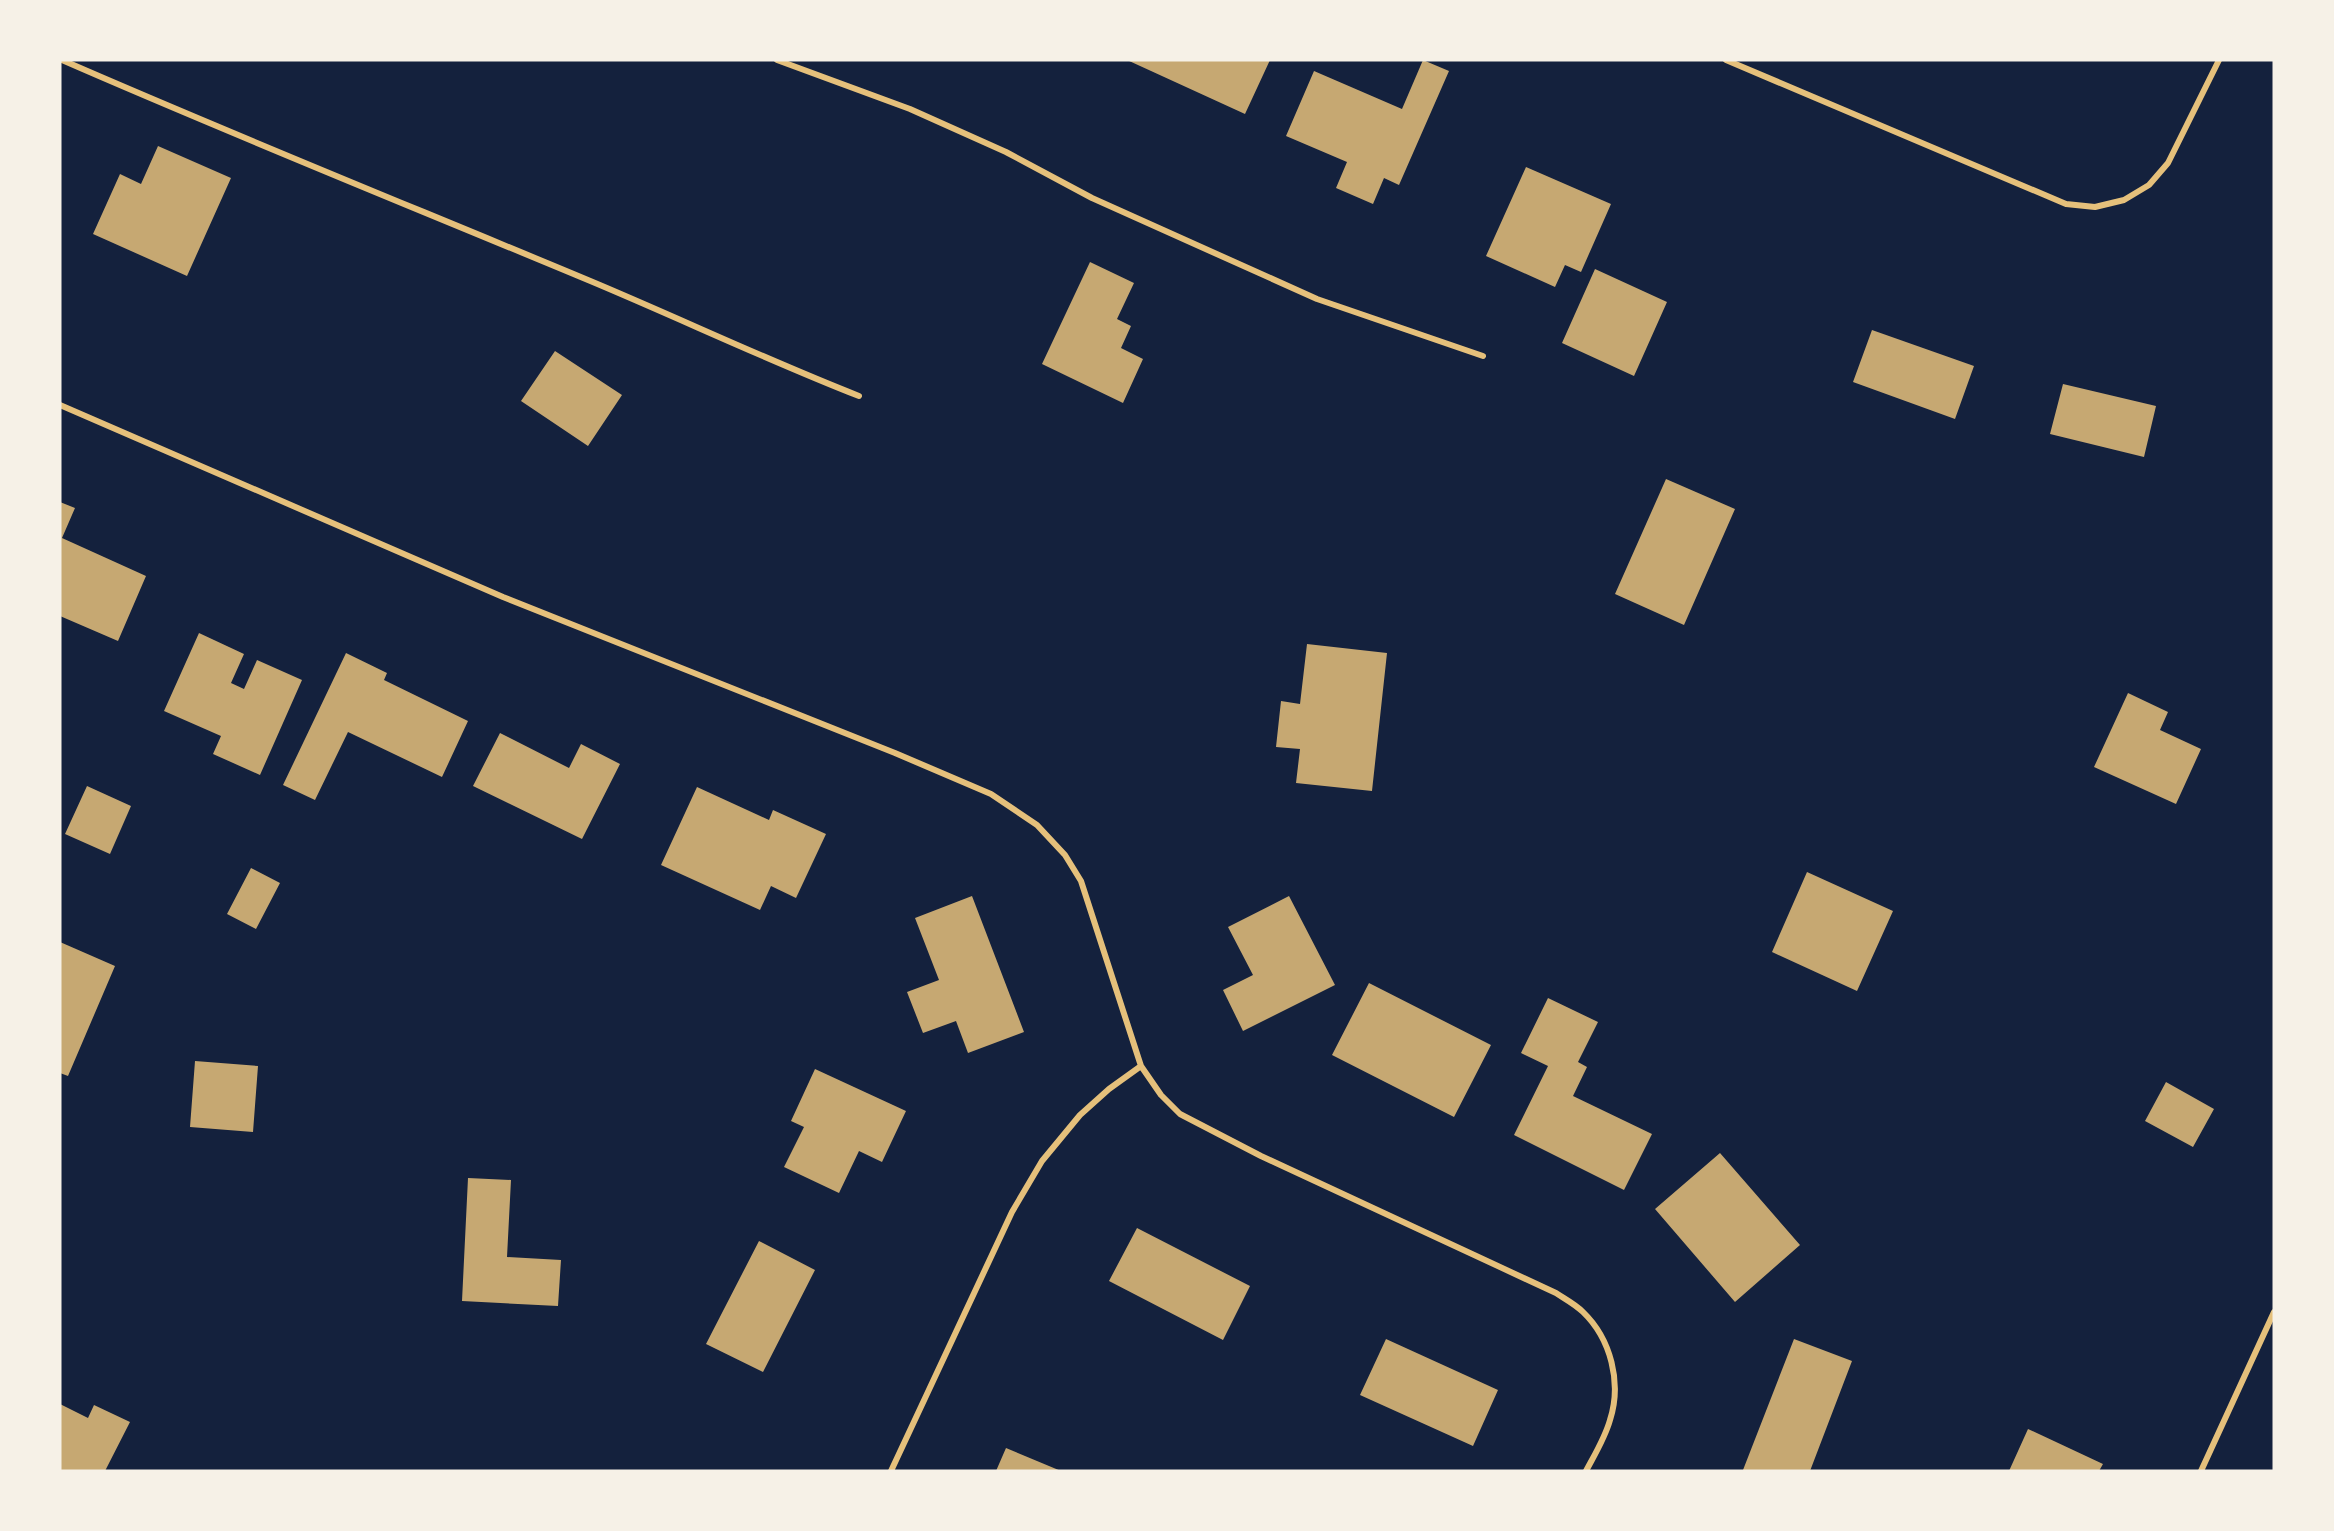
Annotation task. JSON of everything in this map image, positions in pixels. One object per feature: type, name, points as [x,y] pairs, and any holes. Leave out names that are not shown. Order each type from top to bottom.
[{"type":"street","points":[[62,60],[223,130],[631,298],[793,370],[859,396]]},
{"type":"street","points":[[777,60],[910,108],[1006,152],[1092,198],[1317,299],[1483,356]]},
{"type":"street","points":[[1726,60],[2066,204],[2095,207],[2124,200],[2149,185],[2168,163],[2219,60]]},
{"type":"street","points":[[60,405],[503,597],[895,753],[991,794],[1037,825],[1065,855],[1082,881],[1141,1066],[1161,1095],[1180,1114],[1261,1156],[1556,1293],[1583,1311],[1603,1337],[1610,1353],[1615,1385],[1611,1417],[1586,1471]]},
{"type":"street","points":[[891,1471],[1012,1212],[1042,1161],[1080,1115],[1109,1089],[1141,1066]]},
{"type":"street","points":[[2211,1471],[2202,1469],[2274,1312]]},
{"type":"building","points":[[1127,60],[1270,60],[1245,114]]},
{"type":"building","points":[[1423,60],[1449,71],[1399,185],[1384,178],[1373,204],[1336,188],[1347,162],[1286,136],[1314,71],[1402,109]]},
{"type":"building","points":[[158,146],[231,178],[187,276],[93,234],[120,174],[141,184]]},
{"type":"building","points":[[1526,167],[1611,204],[1581,272],[1565,265],[1555,287],[1486,256]]},
{"type":"building","points":[[1090,262],[1134,283],[1117,319],[1131,326],[1121,348],[1143,359],[1123,403],[1042,364]]},
{"type":"building","points":[[1595,269],[1667,302],[1634,376],[1562,343]]},
{"type":"building","points":[[1872,330],[1974,366],[1955,419],[1853,382]]},
{"type":"building","points":[[555,351],[622,395],[588,446],[521,401]]},
{"type":"building","points":[[2063,384],[2156,406],[2144,457],[2050,434]]},
{"type":"building","points":[[1666,479],[1735,509],[1684,625],[1615,594]]},
{"type":"building","points":[[60,502],[75,508],[62,538],[146,576],[118,641],[60,616]]},
{"type":"building","points":[[199,633],[244,654],[231,683],[244,689],[257,660],[302,680],[260,775],[213,754],[221,736],[164,711]]},
{"type":"building","points":[[1307,644],[1387,653],[1372,791],[1296,783],[1300,749],[1276,747],[1281,701],[1300,704]]},
{"type":"building","points":[[346,653],[387,673],[384,680],[468,721],[442,777],[348,732],[315,800],[283,785]]},
{"type":"building","points":[[2128,693],[2168,712],[2160,730],[2201,749],[2176,804],[2094,767]]},
{"type":"building","points":[[500,733],[569,768],[581,744],[620,764],[582,839],[473,786]]},
{"type":"building","points":[[87,786],[131,806],[110,854],[65,834]]},
{"type":"building","points":[[697,787],[769,820],[773,810],[826,834],[796,898],[771,886],[760,910],[661,865]]},
{"type":"building","points":[[251,868],[280,883],[256,929],[227,914]]},
{"type":"building","points":[[1807,872],[1893,911],[1857,991],[1772,952]]},
{"type":"building","points":[[972,896],[1024,1032],[968,1053],[956,1021],[923,1033],[907,992],[939,980],[915,918]]},
{"type":"building","points":[[1289,896],[1335,985],[1243,1031],[1223,990],[1253,975],[1228,927]]},
{"type":"building","points":[[60,942],[115,966],[68,1076],[60,1073]]},
{"type":"building","points":[[1369,983],[1491,1045],[1454,1117],[1332,1055]]},
{"type":"building","points":[[1548,998],[1598,1022],[1578,1062],[1587,1067],[1573,1096],[1652,1134],[1624,1190],[1514,1135],[1548,1066],[1521,1053]]},
{"type":"building","points":[[195,1061],[258,1066],[253,1132],[190,1127]]},
{"type":"building","points":[[815,1069],[906,1111],[882,1162],[859,1151],[839,1193],[784,1167],[804,1127],[791,1121]]},
{"type":"building","points":[[2166,1082],[2214,1109],[2193,1147],[2145,1121]]},
{"type":"building","points":[[1720,1153],[1800,1245],[1735,1302],[1655,1209]]},
{"type":"building","points":[[468,1178],[511,1180],[507,1257],[561,1260],[558,1306],[462,1301]]},
{"type":"building","points":[[1137,1228],[1250,1286],[1223,1340],[1109,1281]]},
{"type":"building","points":[[759,1241],[815,1270],[763,1372],[706,1344]]},
{"type":"building","points":[[1386,1339],[1498,1390],[1473,1446],[1360,1395]]},
{"type":"building","points":[[1794,1339],[1852,1361],[1810,1471],[1743,1470]]},
{"type":"building","points":[[60,1404],[88,1418],[94,1405],[130,1422],[105,1471],[60,1471]]},
{"type":"building","points":[[2028,1429],[2103,1464],[2099,1471],[2009,1471]]},
{"type":"building","points":[[1006,1448],[1061,1471],[996,1471]]}]
